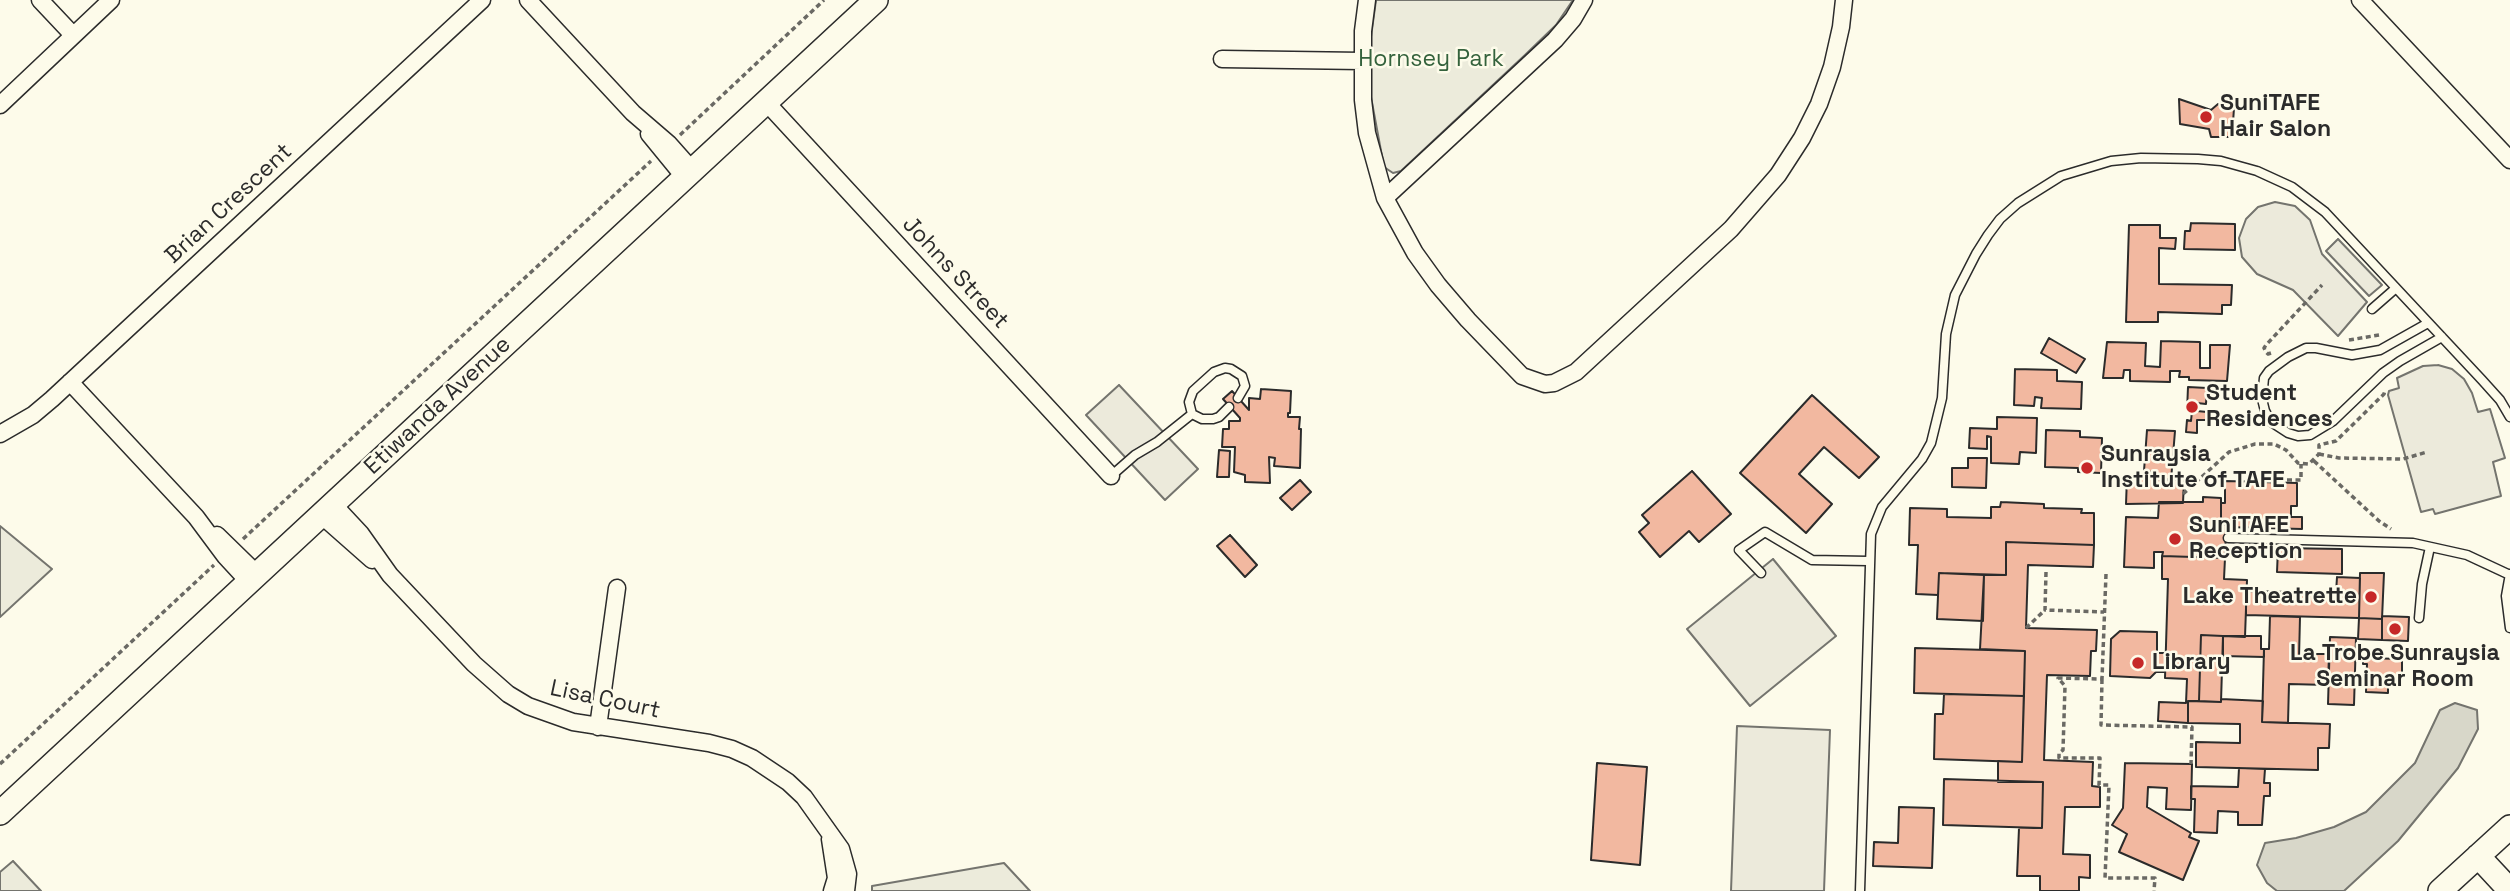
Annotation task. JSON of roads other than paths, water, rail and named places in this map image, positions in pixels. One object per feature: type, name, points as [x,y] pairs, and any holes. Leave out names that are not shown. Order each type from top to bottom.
[{"type":"street","points":[[40,0],[73,35]]},
{"type":"street","points":[[0,105],[111,0]]},
{"type":"street","name":"Brian Crescent","points":[[0,434],[33,415],[70,382],[482,0]]},
{"type":"street","points":[[528,0],[689,174]]},
{"type":"street","name":"Etiwanda Avenue","points":[[0,813],[876,0]]},
{"type":"street","points":[[1367,0],[1362,61],[1363,100],[1367,132],[1385,198],[1397,223],[1438,285],[1511,366],[1522,376],[1545,384],[1564,379],[1584,364],[1731,229],[1778,175],[1802,138],[1819,104],[1835,54],[1844,0]]},
{"type":"street","points":[[1385,198],[1555,40],[1573,19],[1584,0]]},
{"type":"street","points":[[2360,0],[2510,160]]},
{"type":"street","points":[[1222,59],[1362,61]]},
{"type":"street","name":"Johns Street","points":[[766,102],[1111,476]]},
{"type":"street","points":[[70,382],[253,578]]},
{"type":"street","name":"Lisa Court","points":[[327,510],[474,664],[508,694],[551,716],[598,727],[709,743],[732,749],[752,758],[788,782],[804,797],[841,849],[848,874],[846,891]]},
{"type":"street","points":[[598,727],[617,588]]},
{"type":"street","points":[[2440,891],[2510,827]]},
{"type":"street","name":"Lisa Court","points":[[829,834],[836,877],[832,891]]},
{"type":"street","points":[[2477,856],[2505,886]]},
{"type":"lane","points":[[1860,891],[1868,562],[1871,534],[1882,507],[1922,459],[1931,443],[1942,398],[1950,313],[1964,275],[2000,219],[2018,203],[2061,176],[2111,161],[2141,158],[2221,161],[2257,171],[2292,187],[2312,201],[2500,400],[2510,417]]},
{"type":"lane","points":[[2372,309],[2396,288]]},
{"type":"lane","points":[[2428,323],[2380,350],[2365,354],[2352,355],[2306,348],[2288,357],[2264,378],[2264,411],[2271,422],[2288,433],[2310,435],[2333,421],[2383,373],[2442,337]]},
{"type":"lane","points":[[1229,407],[1219,417],[1202,419],[1192,414],[1189,402],[1194,391],[1219,369],[1231,369],[1242,376],[1245,386],[1238,398]]},
{"type":"lane","points":[[1111,476],[1192,414]]},
{"type":"lane","points":[[1760,573],[1739,550],[1765,531],[1812,559],[1868,562]]},
{"type":"lane","points":[[2228,538],[2393,541],[2467,555],[2510,574],[2505,596],[2510,628]]},
{"type":"lane","points":[[2418,618],[2430,547]]},
{"type":"place","name":"SuniTAFE Hair Salon","points":[[2206,117]]},
{"type":"place","name":"Student Residences","points":[[2192,407]]},
{"type":"place","name":"Sunraysia Institute of TAFE","points":[[2087,468]]},
{"type":"place","name":"SuniTAFE Reception","points":[[2175,539]]},
{"type":"place","name":"Lake Theatrette","points":[[2371,597]]},
{"type":"place","name":"La Trobe Sunraysia Seminar Room","points":[[2395,629]]},
{"type":"place","name":"Library","points":[[2138,663]]},
{"type":"park label","name":"Hornsey Park","points":[[1431,60]]}]
